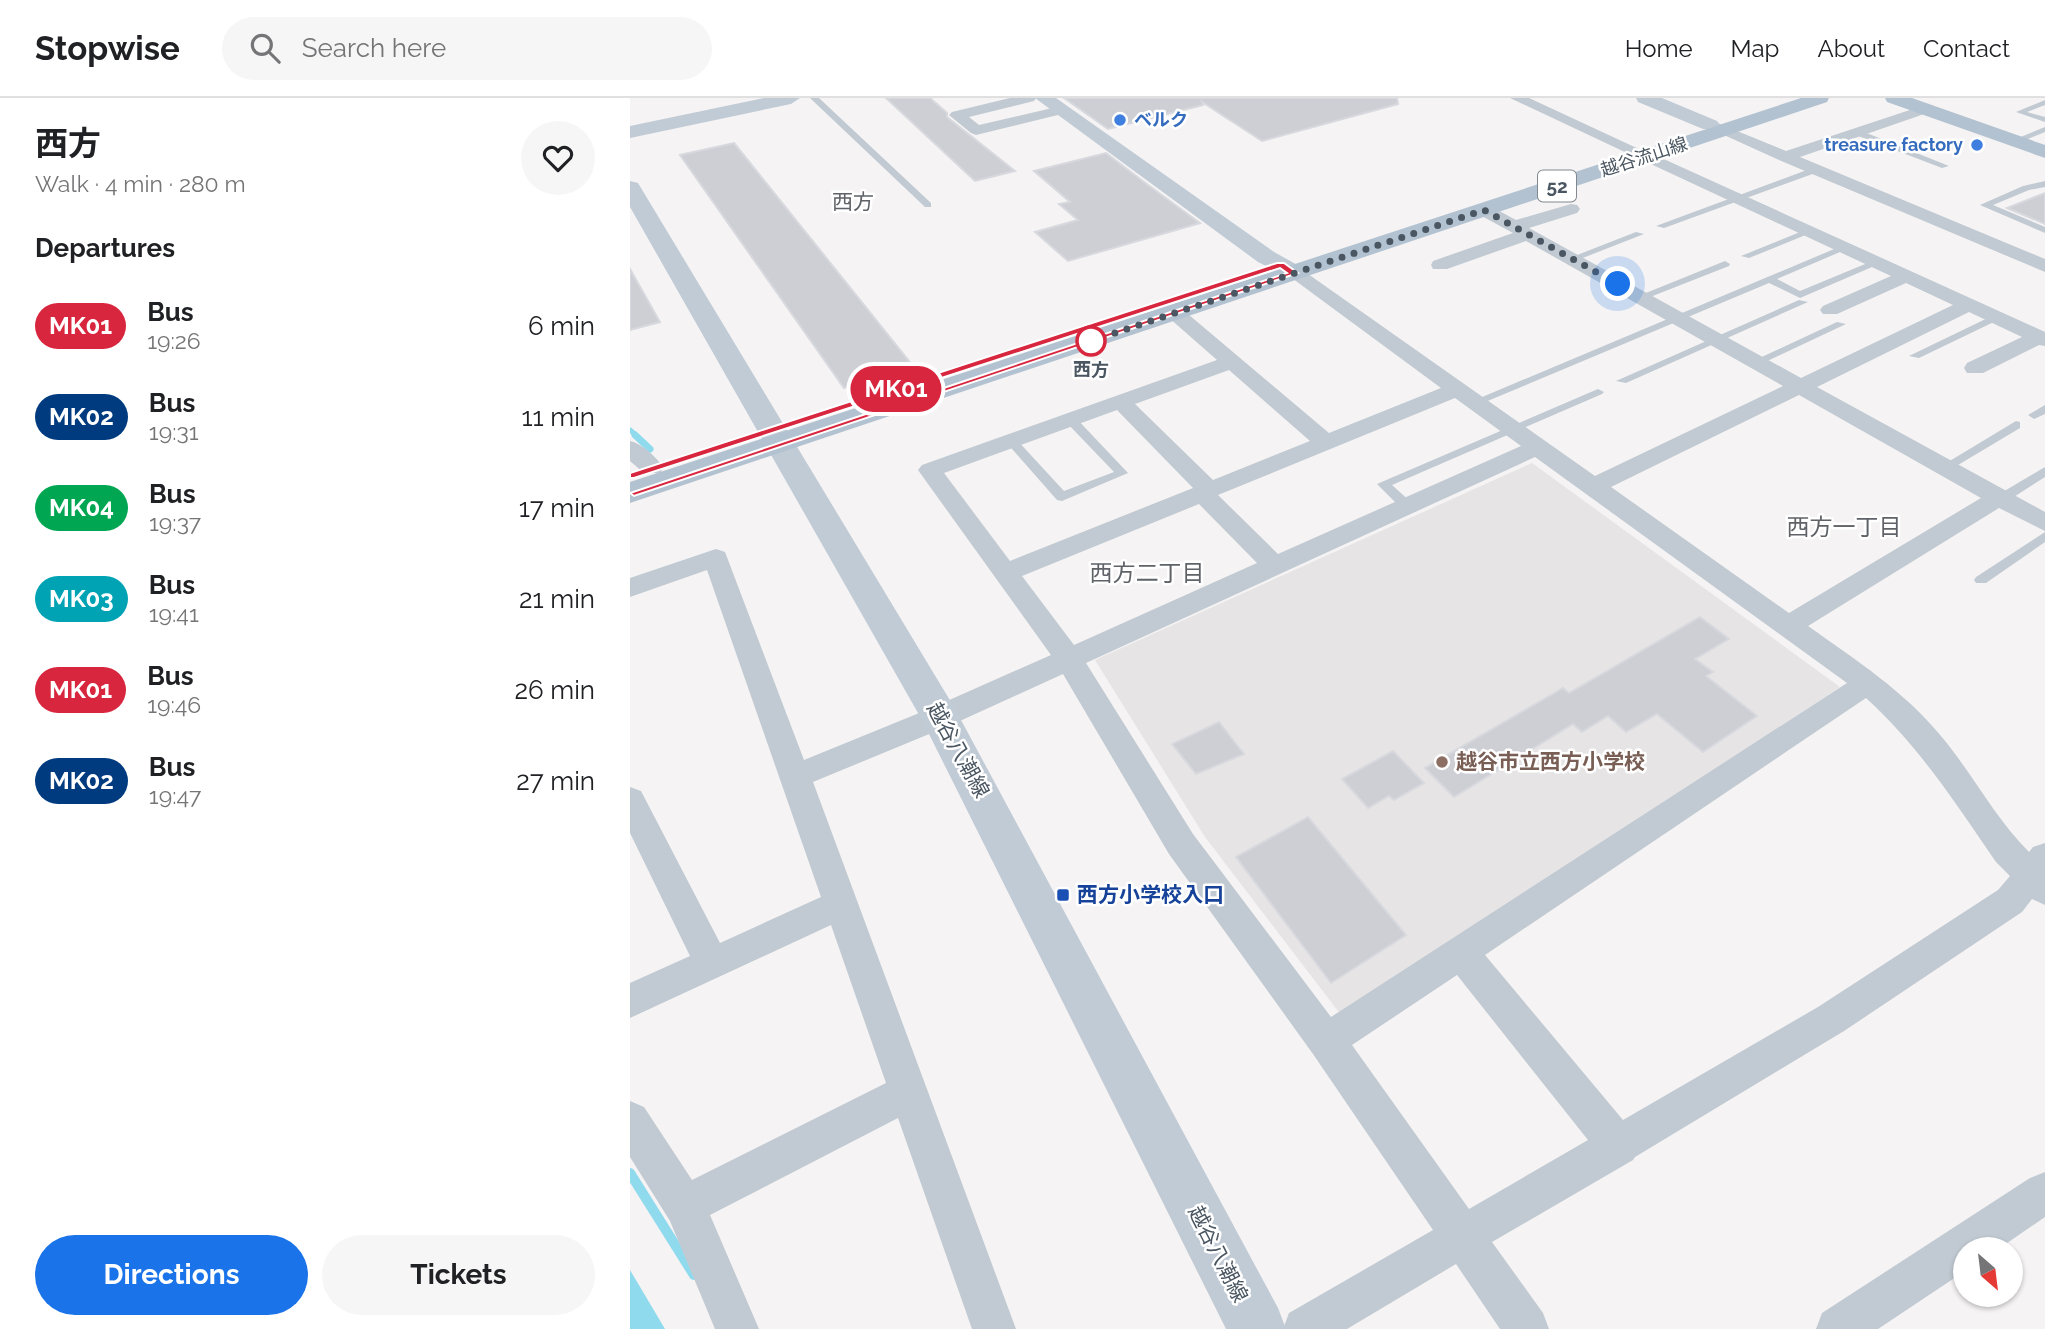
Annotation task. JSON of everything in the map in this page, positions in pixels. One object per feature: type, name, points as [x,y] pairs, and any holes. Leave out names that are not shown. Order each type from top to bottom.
[{"type":"main road","points":[[630,132],[790,98]]},
{"type":"main road","points":[[1645,98],[1716,128]]},
{"type":"main road","name":"越谷流山線","points":[[1716,128],[1793,98]]},
{"type":"main road","name":"越谷流山線","points":[[630,493],[775,437],[1716,128],[1820,98]]},
{"type":"main road","points":[[1894,98],[2045,152]]},
{"type":"main road","points":[[1053,104],[1287,269]]},
{"type":"main road","name":"越谷流山線","points":[[637,464],[775,437],[1175,313],[1287,269],[1484,210],[1639,153]]},
{"type":"main road","name":"越谷八潮線","points":[[630,187],[940,717],[1257,1329]]},
{"type":"street","points":[[1028,98],[957,115],[976,130],[1053,104]]},
{"type":"street","points":[[1517,98],[1874,264],[2042,338]]},
{"type":"street","points":[[1785,157],[1925,109]]},
{"type":"street","points":[[1716,128],[2045,266]]},
{"type":"street","points":[[1440,265],[1525,233],[1570,208]]},
{"type":"street","points":[[1484,210],[2045,523]]},
{"type":"street","points":[[1525,233],[1590,219]]},
{"type":"street","points":[[1287,269],[1868,683],[1904,715],[1931,745],[2008,852],[2041,874],[2010,901],[1831,1019],[1305,1329]]},
{"type":"street","points":[[1836,317],[1904,277]]},
{"type":"street","points":[[1592,487],[1968,305]]},
{"type":"street","points":[[1175,313],[1326,443]]},
{"type":"street","points":[[1975,368],[2042,338]]},
{"type":"street","points":[[1231,362],[930,470],[1068,658],[1181,844],[1326,1041],[1527,1329]]},
{"type":"street","points":[[1005,573],[1326,443],[1465,396]]},
{"type":"street","points":[[1120,401],[1274,565]]},
{"type":"street","points":[[796,776],[940,717],[1536,448]]},
{"type":"street","points":[[1788,626],[1999,498]]},
{"type":"street","points":[[630,589],[716,558],[994,1329]]},
{"type":"street","points":[[1326,1041],[1868,683]]},
{"type":"street","points":[[630,800],[712,964]]},
{"type":"street","points":[[630,1001],[842,904]]},
{"type":"street","points":[[1461,953],[1619,1146]]},
{"type":"street","points":[[685,1206],[908,1092]]},
{"type":"street","points":[[630,1121],[685,1206],[737,1329]]},
{"type":"street","points":[[1838,1329],[2045,1192]]},
{"type":"lane","points":[[814,98],[928,205]]},
{"type":"lane","points":[[2045,102],[2021,112],[2045,120]]},
{"type":"lane","points":[[2015,141],[2045,129]]},
{"type":"lane","points":[[1856,132],[1945,166]]},
{"type":"lane","points":[[1661,226],[1815,170]]},
{"type":"lane","points":[[2045,184],[2026,188],[1984,205],[2045,230]]},
{"type":"lane","points":[[1746,256],[1808,232]]},
{"type":"lane","points":[[1572,259],[1639,234]]},
{"type":"lane","points":[[1465,396],[1677,318],[1842,249]]},
{"type":"lane","points":[[1641,297],[1725,264]]},
{"type":"lane","points":[[1769,279],[1800,295],[1874,264]]},
{"type":"lane","points":[[1622,381],[1802,302]]},
{"type":"lane","points":[[1757,362],[1836,317]]},
{"type":"lane","points":[[1915,356],[1996,317]]},
{"type":"lane","points":[[1407,506],[1383,484],[1598,392]]},
{"type":"lane","points":[[1011,441],[1062,498],[1122,473],[1070,419]]},
{"type":"lane","points":[[1944,467],[2016,425]]},
{"type":"lane","points":[[1999,498],[2045,471]]},
{"type":"lane","points":[[1981,580],[2045,536]]},
{"type":"shaded area","name":"越谷市立西方小学校","points":[[1532,463],[1840,687],[1341,1015],[1205,837],[1095,660]]},
{"type":"water","points":[[630,1270],[665,1329],[630,1329]]},
{"type":"building","points":[[886,98],[930,98],[947,113],[947,117],[1015,171],[975,181]]},
{"type":"building","points":[[1064,98],[1397,98],[1398,104],[1262,141],[1202,102],[1203,105],[1108,129]]},
{"type":"building","points":[[734,143],[913,366],[844,388],[680,155]]},
{"type":"building","points":[[1106,153],[1200,223],[1068,261],[1035,232],[1078,220],[1059,204],[1070,202],[1034,171]]},
{"type":"building","points":[[2045,193],[2045,224],[2007,208]]},
{"type":"building","points":[[630,269],[660,322],[630,330]]},
{"type":"building","points":[[1700,617],[1729,639],[1695,659],[1713,672],[1706,676],[1757,716],[1703,752],[1657,714],[1626,732],[1608,716],[1582,732],[1573,724],[1454,797],[1425,768],[1563,688],[1569,693]]},
{"type":"building","points":[[1219,722],[1244,754],[1196,774],[1172,744]]},
{"type":"building","points":[[1393,751],[1424,783],[1394,800],[1389,796],[1368,808],[1342,779]]},
{"type":"building","points":[[1308,817],[1406,935],[1331,983],[1236,857]]},
{"type":"waterway","points":[[630,430],[637,436]]},
{"type":"waterway","points":[[635,435],[650,449]]},
{"type":"waterway","points":[[630,1173],[694,1275]]},
{"type":"bus line","name":"MK01","points":[[630,475],[1280,265],[1294,273],[630,493]]},
{"type":"place","name":"ベルク","points":[[1120,120]]},
{"type":"place","name":"treasure factory","points":[[1977,145]]},
{"type":"place","name":"西方","points":[[1091,341]]},
{"type":"place","name":"越谷市立西方小学校","points":[[1442,762]]},
{"type":"place","name":"西方小学校入口","points":[[1063,895]]},
{"type":"district","name":"西方","points":[[853,202]]},
{"type":"district","name":"西方一丁目","points":[[1844,527]]},
{"type":"district","name":"西方二丁目","points":[[1147,573]]},
{"type":"route","points":[[1091,341],[1484,210],[1618,284]]}]
